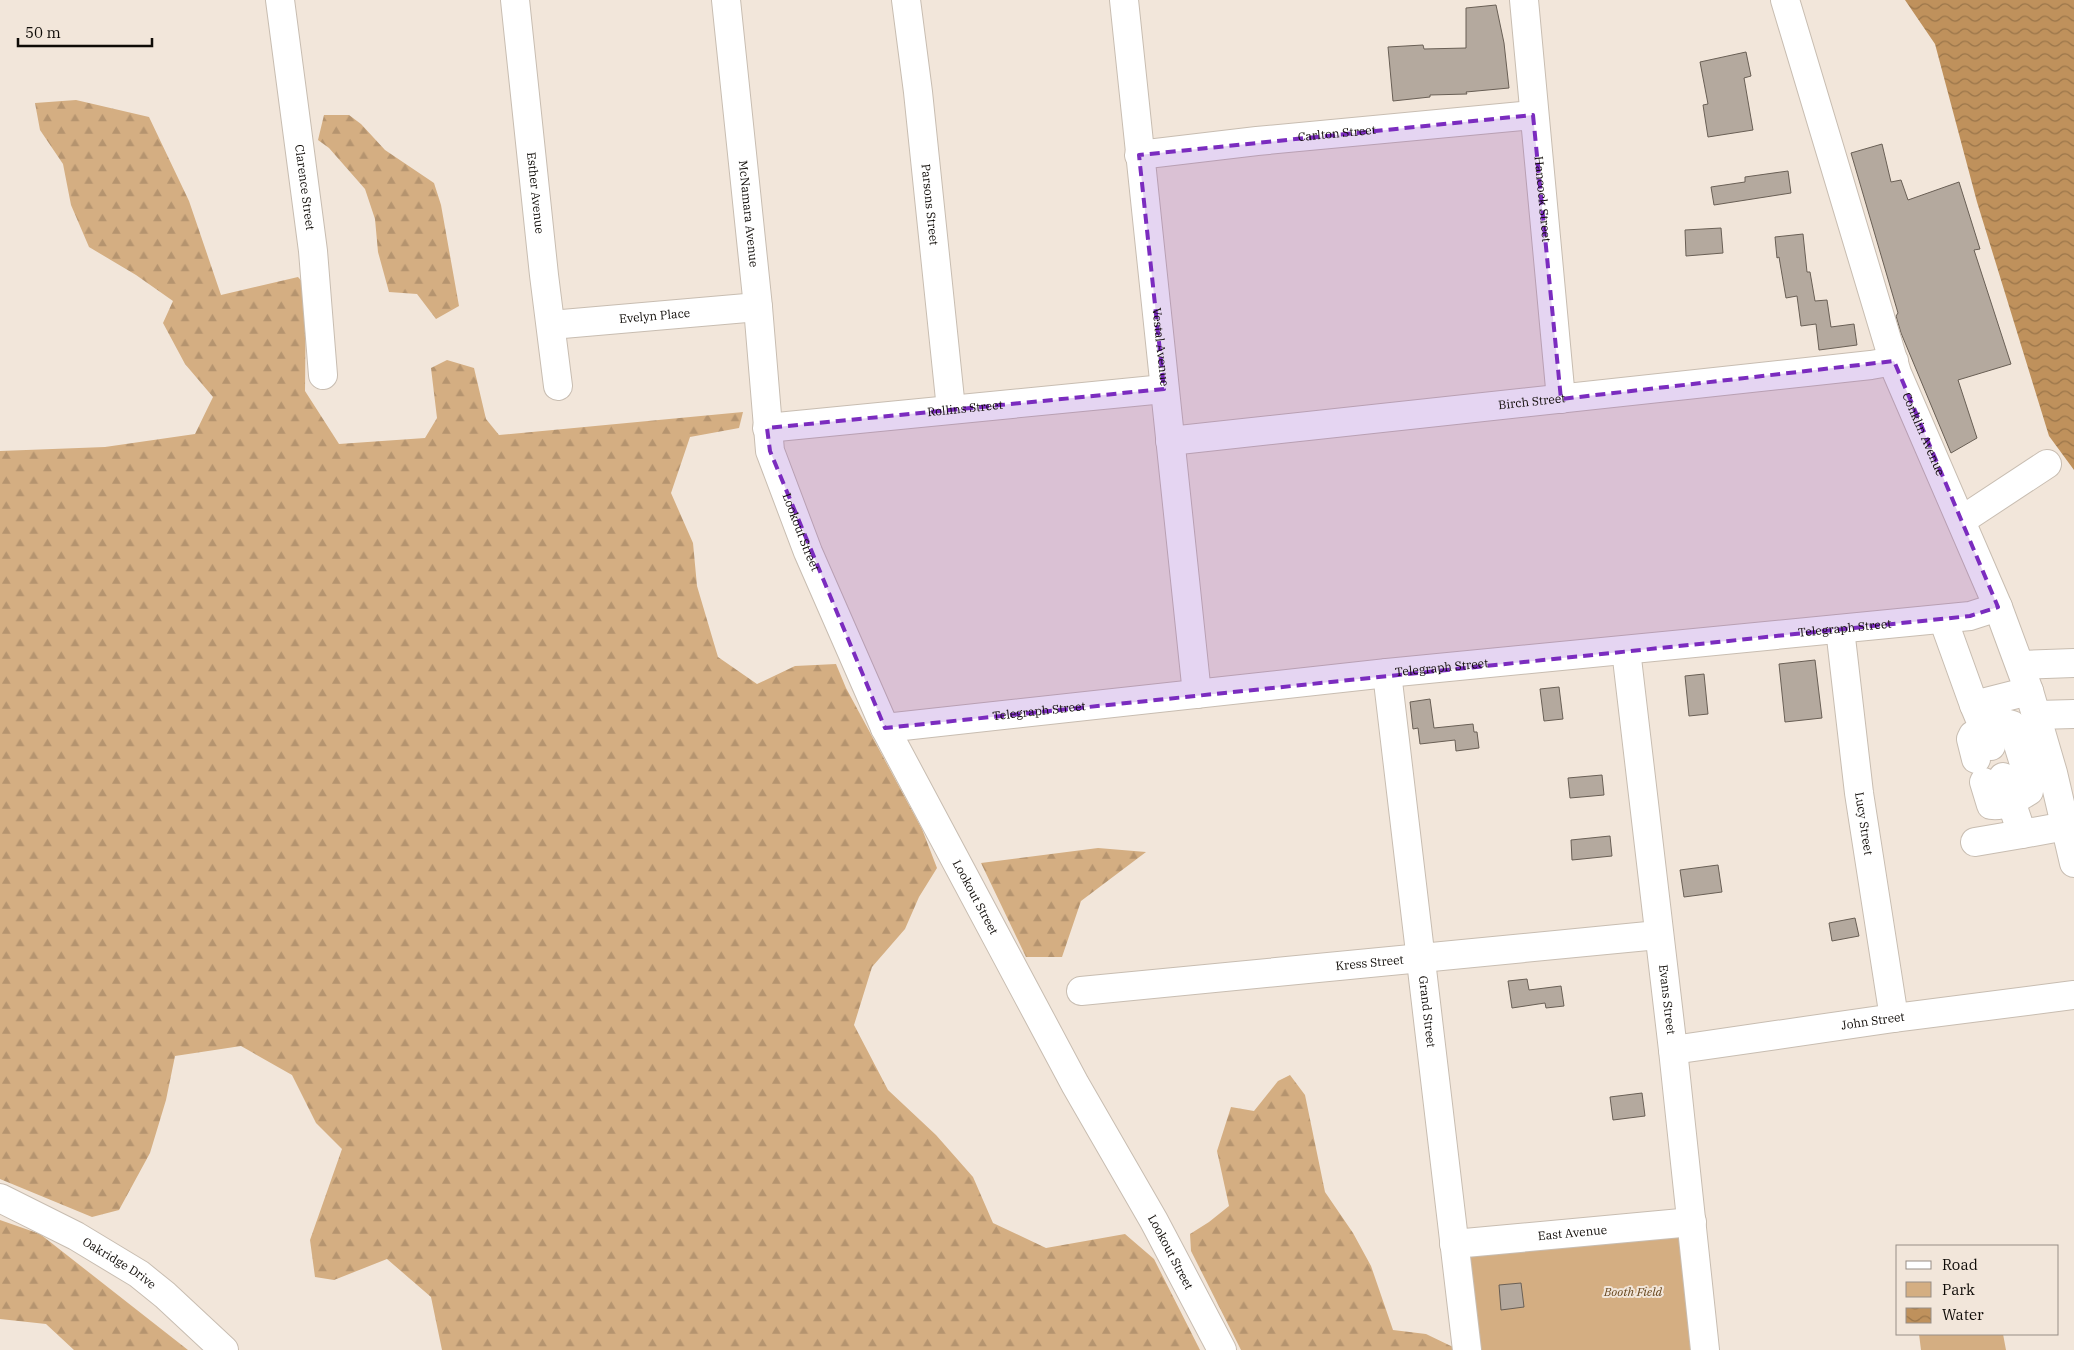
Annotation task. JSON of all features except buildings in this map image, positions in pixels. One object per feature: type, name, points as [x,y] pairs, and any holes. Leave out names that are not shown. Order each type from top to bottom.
[{"type":"street","name":"Clarence Street","points":[[280,0],[312,251],[323,375]]},
{"type":"street","name":"Esther Avenue","points":[[516,0],[544,275],[558,386]]},
{"type":"street","name":"McNamara Avenue","points":[[726,0],[758,307],[767,428]]},
{"type":"street","name":"Parsons Street","points":[[906,0],[918,92],[951,409]]},
{"type":"street","name":"Vestal Avenue","points":[[1124,0],[1197,694]]},
{"type":"street","name":"Hancock Street","points":[[1524,0],[1533,115],[1561,399]]},
{"type":"street","name":"Conklin Avenue","points":[[1785,0],[1894,361],[1906,395],[1962,520],[1998,607],[2033,704],[2074,863]]},
{"type":"street","name":"Carlton Street","points":[[1139,154],[1533,115]]},
{"type":"street","name":"Evelyn Place","points":[[551,325],[758,307]]},
{"type":"street","name":"Birch Street","points":[[1170,440],[1561,399],[1894,361]]},
{"type":"street","name":"Rollins Street","points":[[767,428],[1164,389]]},
{"type":"street","name":"Lookout Street","points":[[767,428],[770,451],[808,552],[885,728],[1075,1084],[1154,1221],[1222,1350]]},
{"type":"street","points":[[1962,520],[2047,464]]},
{"type":"street","name":"Telegraph Street","points":[[885,728],[1388,673],[1977,615],[1998,607]]},
{"type":"street","points":[[1943,618],[1974,705],[1992,767],[2022,834]]},
{"type":"street","name":"Lucy Street","points":[[1840,629],[1859,793],[1894,1018]]},
{"type":"street","name":"Evans Street","points":[[1626,650],[1673,1050],[1705,1350]]},
{"type":"street","points":[[2020,666],[2074,663]]},
{"type":"street","name":"Grand Street","points":[[1388,673],[1467,1350]]},
{"type":"street","points":[[1974,705],[2033,704],[2074,714]]},
{"type":"street","points":[[1975,842],[2066,826]]},
{"type":"street","name":"Kress Street","points":[[1081,990],[1658,935]]},
{"type":"street","name":"John Street","points":[[1673,1050],[1894,1018],[2074,995]]},
{"type":"street","name":"Oakridge Drive","points":[[0,1198],[76,1236],[139,1274],[165,1295],[224,1350]]},
{"type":"street","name":"East Avenue","points":[[1454,1244],[1692,1222]]},
{"type":"highlighted area","points":[[1533,115],[1561,399],[1894,361],[1998,607],[1970,616],[885,728],[770,451],[767,428],[1164,389],[1139,155]]},
{"type":"green space","points":[[76,100],[149,117],[189,201],[221,295],[298,277],[306,286],[305,391],[339,444],[425,438],[437,418],[431,368],[447,360],[474,368],[486,419],[499,435],[743,412],[739,428],[690,437],[671,493],[693,543],[697,586],[718,657],[757,684],[795,666],[836,664],[846,688],[922,829],[937,868],[919,897],[905,929],[872,967],[854,1025],[888,1090],[936,1135],[973,1177],[993,1223],[1046,1248],[1125,1234],[1154,1259],[1200,1350],[442,1350],[431,1297],[387,1259],[334,1280],[315,1277],[310,1240],[342,1149],[316,1123],[292,1075],[241,1046],[175,1056],[166,1100],[150,1153],[119,1210],[92,1217],[0,1179],[0,451],[105,447],[195,434],[213,397],[185,364],[163,323],[173,301],[136,275],[89,247],[71,205],[63,164],[40,130],[35,103]]},
{"type":"green space","points":[[324,115],[349,115],[361,124],[385,150],[434,183],[441,205],[459,306],[436,319],[417,294],[389,292],[378,252],[375,219],[365,189],[329,148],[318,140]]},
{"type":"green space","points":[[1098,848],[1146,852],[1081,901],[1062,957],[1026,957],[981,863]]},
{"type":"green space","points":[[1290,1075],[1305,1095],[1325,1192],[1353,1233],[1371,1266],[1393,1330],[1426,1334],[1453,1347],[1454,1350],[1241,1350],[1191,1251],[1190,1234],[1229,1206],[1217,1151],[1231,1107],[1254,1111],[1278,1081]]},
{"type":"green space","points":[[0,1220],[40,1234],[188,1350],[74,1350],[46,1324],[0,1319]]},
{"type":"green space","name":"Booth Field","points":[[1687,1229],[1699,1350],[1474,1350],[1461,1250]]},
{"type":"green space","points":[[1919,1335],[2003,1335],[2006,1350],[1921,1350]]},
{"type":"water","points":[[1905,0],[2074,0],[2074,470],[2049,436],[1977,202],[1935,44]]}]
